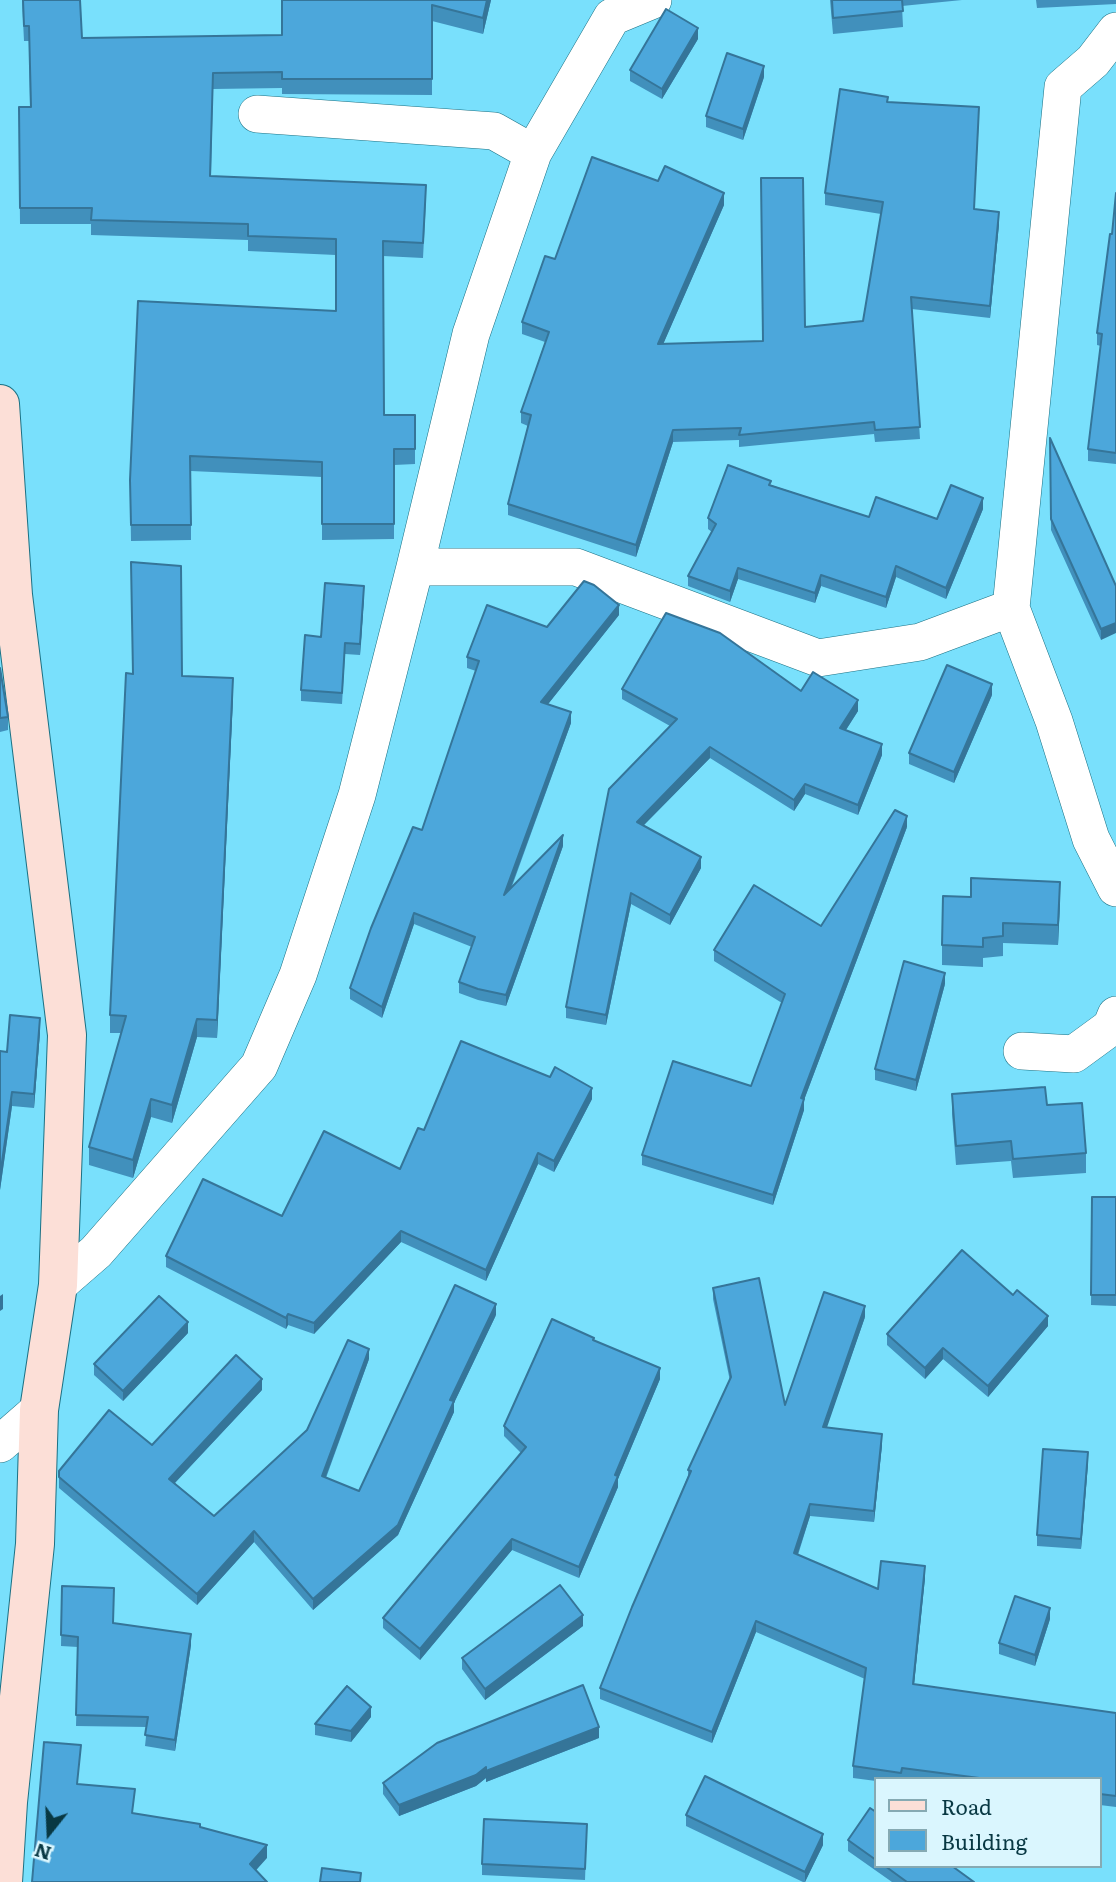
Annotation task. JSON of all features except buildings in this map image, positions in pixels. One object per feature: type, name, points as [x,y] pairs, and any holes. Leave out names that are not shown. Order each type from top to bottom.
[{"type":"street","points":[[58,1285],[96,1252],[259,1066],[298,975],[357,795],[471,334],[533,153],[612,17],[653,0]]},
{"type":"street","points":[[1116,31],[1093,61],[1063,87],[1011,608],[1054,721],[1091,839],[1116,888]]},
{"type":"street","points":[[257,114],[494,131],[533,153]]},
{"type":"street","points":[[0,404],[6,572],[67,1035],[58,1285],[39,1410],[34,1544],[4,1805],[3,1882]]},
{"type":"street","points":[[415,566],[576,567],[818,658],[920,642],[1011,608]]},
{"type":"street","points":[[1022,1051],[1074,1054],[1111,1027],[1116,1015]]},
{"type":"street","points":[[0,1444],[39,1410]]}]
